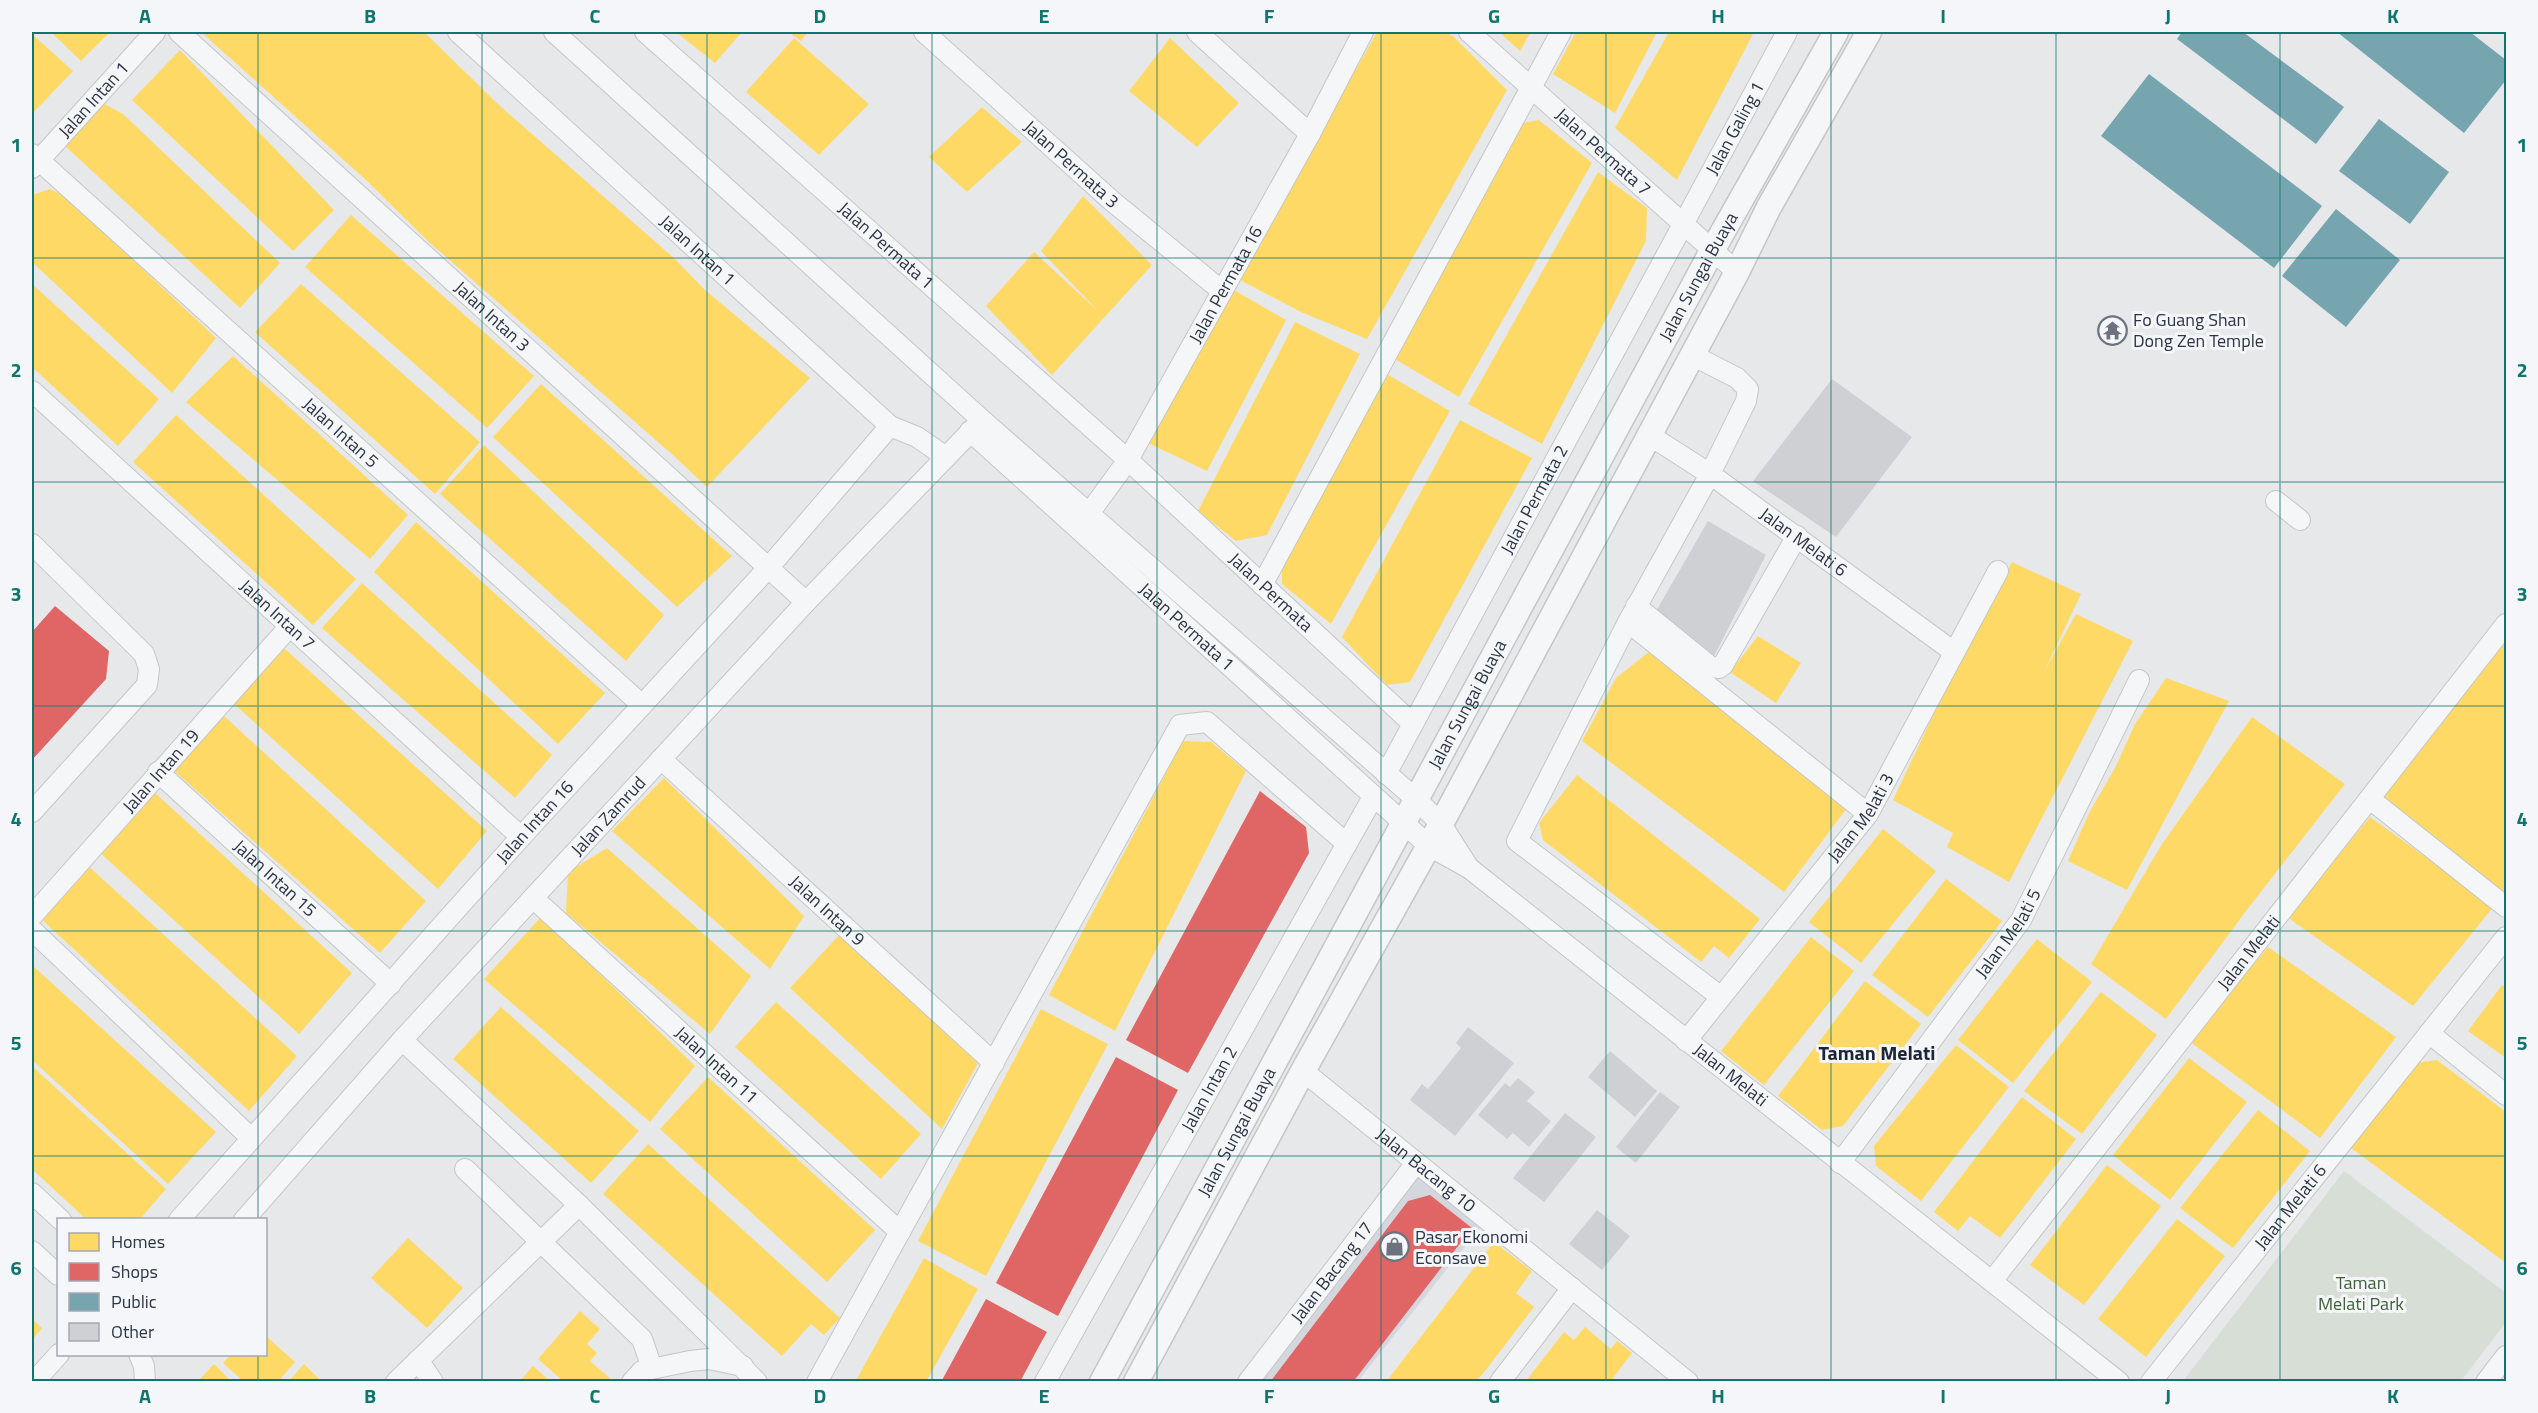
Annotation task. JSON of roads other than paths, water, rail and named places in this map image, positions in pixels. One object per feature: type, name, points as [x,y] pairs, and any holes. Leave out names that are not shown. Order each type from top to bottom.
[{"type":"street","name":"Jalan Intan 1","points":[[34,160],[155,32]]},
{"type":"street","name":"Jalan Intan 3","points":[[179,32],[806,602]]},
{"type":"street","name":"Jalan Intan 1","points":[[458,32],[890,426],[917,437],[946,457]]},
{"type":"street","name":"Jalan Permata 1","points":[[554,32],[976,426],[1084,522],[1416,800]]},
{"type":"street","name":"Jalan Permata 1","points":[[645,32],[1128,460]]},
{"type":"street","name":"Jalan Permata 3","points":[[924,32],[1112,201],[1222,291]]},
{"type":"street","points":[[1197,32],[1310,134]]},
{"type":"street","name":"Jalan Permata 16","points":[[1084,522],[1128,460],[1310,134],[1363,32]]},
{"type":"street","name":"Jalan Permata 7","points":[[1469,32],[1737,272]]},
{"type":"street","points":[[1262,585],[1530,87],[1562,32]]},
{"type":"street","name":"Jalan Galing 1","points":[[1683,225],[1786,32]]},
{"type":"street","name":"Jalan Sungai Buaya","points":[[1102,1382],[1712,251],[1836,32]]},
{"type":"street","name":"Jalan Sungai Buaya","points":[[1136,1382],[1303,1071],[1442,824],[1737,272],[1769,207],[1869,32]]},
{"type":"street","name":"Jalan Intan 5","points":[[34,160],[642,705]]},
{"type":"street","name":"Jalan Permata 2","points":[[1386,774],[1683,225]]},
{"type":"street","points":[[1692,355],[1737,378],[1748,389],[1746,401],[1710,474],[1632,614],[1517,841],[1721,997]]},
{"type":"street","name":"Jalan Intan 7","points":[[32,391],[521,837]]},
{"type":"street","name":"Jalan Intan 16","points":[[181,1218],[521,837],[769,567],[890,426]]},
{"type":"street","name":"Jalan Zamrud","points":[[246,1218],[402,1040],[661,759],[806,602],[976,426]]},
{"type":"street","name":"Jalan Melati 6","points":[[1649,435],[1710,474],[1954,652]]},
{"type":"street","name":"Jalan Permata","points":[[1128,460],[1413,724]]},
{"type":"street","points":[[2276,501],[2300,520]]},
{"type":"street","name":"Jalan Permata 1","points":[[1084,522],[1404,824]]},
{"type":"street","points":[[1632,614],[1711,667],[1719,668],[1797,536]]},
{"type":"street","points":[[32,544],[144,654],[149,669],[147,685],[32,812]]},
{"type":"street","name":"Jalan Melati 3","points":[[1686,1041],[1868,814],[1998,571]]},
{"type":"street","points":[[1632,614],[1868,814]]},
{"type":"street","name":"Jalan Melati","points":[[1992,1281],[2506,624]]},
{"type":"street","name":"Jalan Intan 19","points":[[32,916],[290,626]]},
{"type":"street","name":"Jalan Melati 5","points":[[1840,1163],[2021,920],[2139,680]]},
{"type":"street","points":[[817,1382],[1180,725],[1207,722],[1347,844]]},
{"type":"street","name":"Jalan Intan 9","points":[[661,759],[994,1063]]},
{"type":"street","name":"Jalan Intan 15","points":[[158,772],[391,984]]},
{"type":"street","name":"Jalan Intan 2","points":[[1045,1382],[1373,797]]},
{"type":"street","points":[[2370,798],[2506,907]]},
{"type":"street","name":"Jalan Melati","points":[[1416,800],[1442,824],[1468,868]]},
{"type":"street","name":"Jalan Melati","points":[[1404,824],[1429,846],[1468,868],[2119,1382]]},
{"type":"street","name":"Jalan Intan 11","points":[[533,898],[900,1232]]},
{"type":"street","points":[[32,930],[251,1138]]},
{"type":"street","name":"Jalan Melati 6","points":[[2151,1382],[2506,937]]},
{"type":"street","points":[[2429,1033],[2506,1095]]},
{"type":"street","points":[[402,1040],[579,1205],[758,1382]]},
{"type":"street","name":"Jalan Bacang 10","points":[[1303,1071],[1688,1382]]},
{"type":"street","name":"Jalan Bacang 17","points":[[1248,1382],[1416,1163]]},
{"type":"street","points":[[465,1168],[642,1339],[652,1368]]},
{"type":"street","points":[[32,1193],[59,1218]]},
{"type":"street","points":[[396,1382],[579,1205]]},
{"type":"street","points":[[32,1251],[57,1274]]},
{"type":"street","points":[[1500,1382],[1572,1288]]},
{"type":"street","points":[[34,1382],[57,1356]]},
{"type":"street","points":[[140,1356],[144,1366],[145,1382]]},
{"type":"street","points":[[2486,1382],[2506,1356]]},
{"type":"street","points":[[632,1382],[642,1371],[652,1368],[709,1359],[742,1366]]},
{"type":"street","points":[[418,1360],[433,1382]]},
{"type":"place","name":"Fo Guang Shan Dong Zen Temple","points":[[2112,330]]},
{"type":"place","name":"Pasar Ekonomi Econsave","points":[[1394,1247]]},
{"type":"district","name":"Taman Melati","points":[[1877,1053]]},
{"type":"park label","name":"Taman Melati Park","points":[[2361,1293]]}]
